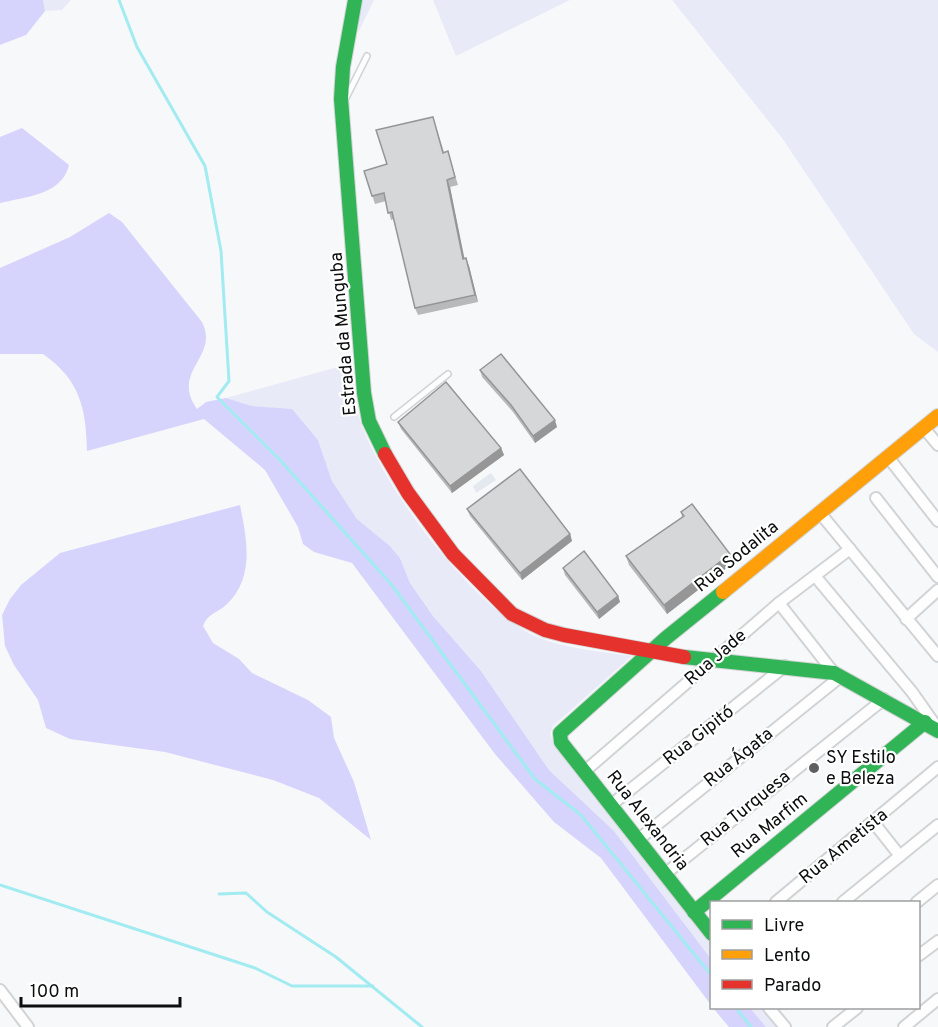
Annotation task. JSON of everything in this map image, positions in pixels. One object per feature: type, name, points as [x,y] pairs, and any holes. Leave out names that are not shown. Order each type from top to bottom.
[{"type":"main road","name":"Estrada da Munguba","points":[[355,0],[343,67],[342,106],[364,393],[369,421],[379,444],[408,493],[440,537],[512,614],[545,630],[712,662],[785,666],[837,675],[938,730]]},
{"type":"main road","name":"Rua Sodalita","points":[[562,730],[653,650],[938,416]]},
{"type":"main road","name":"Rua Marfim","points":[[694,912],[925,722]]},
{"type":"main road","name":"Rua Alexandria","points":[[562,730],[561,742],[710,933]]},
{"type":"street","points":[[924,428],[938,445]]},
{"type":"street","points":[[888,457],[938,521]]},
{"type":"street","points":[[876,498],[938,577]]},
{"type":"street","points":[[820,513],[938,656]]},
{"type":"street","name":"Rua Jade","points":[[585,771],[779,603],[850,549]]},
{"type":"street","points":[[815,576],[912,692],[938,730]]},
{"type":"street","points":[[906,619],[938,590]]},
{"type":"street","points":[[779,603],[837,675]]},
{"type":"street","name":"Rua Gipitó","points":[[611,805],[785,666]]},
{"type":"street","name":"Rua Ágata","points":[[639,839],[837,675]]},
{"type":"street","name":"Rua Turquesa","points":[[665,874],[884,699]]},
{"type":"street","name":"Rua Ametista","points":[[778,901],[938,767]]},
{"type":"street","points":[[874,823],[900,856]]},
{"type":"street","points":[[845,901],[938,825]]},
{"type":"street","points":[[919,901],[938,885]]},
{"type":"street","points":[[920,954],[938,941]]},
{"type":"street","points":[[0,990],[27,1027]]},
{"type":"street","points":[[907,1026],[938,999]]},
{"type":"street","points":[[833,1027],[856,1009]]},
{"type":"street","points":[[775,1010],[785,1027]]},
{"type":"lane","points":[[342,106],[367,56]]},
{"type":"lane","points":[[394,417],[448,374]]},
{"type":"shaded area","points":[[0,0],[43,0],[45,11],[26,35],[0,45]]},
{"type":"shaded area","points":[[43,0],[71,0],[62,10],[45,11]]},
{"type":"shaded area","points":[[361,0],[374,0],[358,33]]},
{"type":"shaded area","points":[[433,0],[570,0],[456,56]]},
{"type":"shaded area","points":[[672,0],[938,0],[938,352],[914,334],[782,138]]},
{"type":"shaded area","points":[[22,128],[69,165],[59,183],[51,189],[0,203],[0,137]]},
{"type":"shaded area","points":[[109,213],[122,222],[202,322],[206,334],[205,345],[191,374],[189,384],[190,396],[197,409],[206,402],[226,398],[252,406],[292,409],[318,440],[332,481],[357,519],[390,546],[400,558],[410,583],[433,616],[481,671],[549,770],[614,831],[710,958],[710,1004],[601,858],[554,822],[495,754],[352,563],[314,552],[303,544],[298,527],[265,470],[204,419],[87,451],[82,408],[73,385],[65,374],[43,354],[0,354],[0,268],[70,237]]},
{"type":"shaded area","points":[[352,363],[355,395],[362,426],[389,480],[429,538],[476,591],[522,629],[547,641],[575,648],[632,656],[553,726],[550,734],[553,741],[710,943],[710,958],[614,831],[549,770],[481,671],[433,616],[410,583],[400,558],[390,546],[357,519],[332,481],[318,440],[292,410],[252,406],[226,398]]},
{"type":"shaded area","points":[[491,473],[496,480],[476,493],[473,486]]},
{"type":"shaded area","points":[[240,505],[246,545],[245,571],[235,594],[226,605],[210,616],[203,626],[213,643],[239,659],[252,673],[308,700],[331,717],[334,738],[354,782],[371,840],[319,798],[273,780],[165,752],[70,739],[46,728],[38,700],[14,665],[5,646],[2,615],[10,599],[21,585],[60,553]]},
{"type":"shaded area","points":[[714,1009],[751,1009],[766,1027],[729,1027]]},
{"type":"shaded area","points":[[751,1009],[762,1009],[777,1027],[766,1027]]},
{"type":"building","points":[[433,117],[443,153],[448,151],[455,177],[447,180],[463,259],[466,258],[475,295],[415,308],[392,212],[388,213],[384,193],[372,196],[364,171],[387,164],[376,130]]},
{"type":"building","points":[[501,354],[555,420],[533,436],[511,405],[480,370]]},
{"type":"building","points":[[446,382],[501,448],[450,486],[398,422]]},
{"type":"building","points":[[520,469],[570,534],[520,573],[467,509]]},
{"type":"building","points":[[692,504],[730,554],[664,605],[626,556],[684,516],[681,512]]},
{"type":"building","points":[[584,551],[618,596],[597,612],[563,568]]},
{"type":"waterway","points":[[119,0],[137,47],[205,166],[221,251],[229,381],[217,397],[281,461],[391,584],[535,779],[581,815],[710,974]]},
{"type":"waterway","points":[[0,885],[255,968],[292,986],[373,986]]},
{"type":"waterway","points":[[219,894],[246,893],[267,912],[336,957],[422,1027]]},
{"type":"waterway","points":[[737,1009],[751,1027]]},
{"type":"traffic: fast","points":[[355,0],[343,67],[341,99],[364,393],[369,421],[385,454]]},
{"type":"traffic: fast","points":[[710,931],[561,742],[560,733],[666,638],[723,592]]},
{"type":"traffic: fast","points":[[684,657],[834,673],[938,731]]},
{"type":"traffic: fast","points":[[694,912],[925,722]]},
{"type":"traffic: slow","points":[[723,592],[938,416]]},
{"type":"traffic: jam","points":[[385,454],[408,493],[453,554],[512,614],[545,630],[564,635],[684,657]]},
{"type":"place","name":"SY Estilo e Beleza","points":[[814,768]]}]
